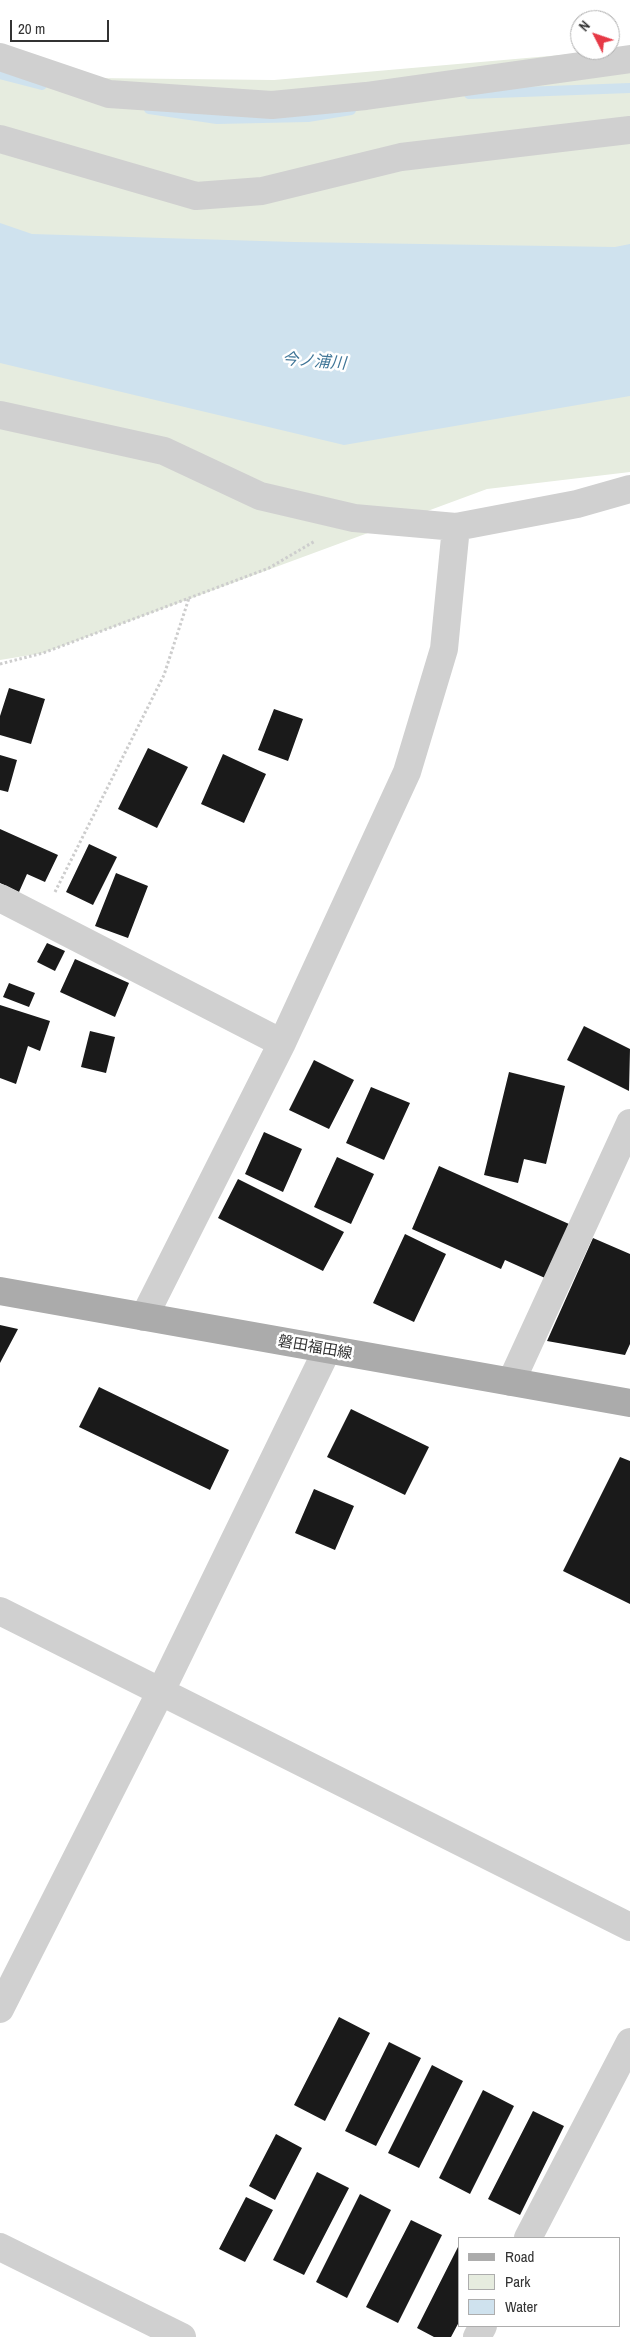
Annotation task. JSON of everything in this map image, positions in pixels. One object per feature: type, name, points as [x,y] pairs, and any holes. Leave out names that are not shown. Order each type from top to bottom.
[{"type":"main road","name":"磐田福田線","points":[[0,1291],[630,1403]]},
{"type":"street","points":[[0,57],[109,94],[272,105],[366,96],[630,59]]},
{"type":"street","points":[[0,139],[196,196],[262,191],[401,157],[630,130]]},
{"type":"street","points":[[0,415],[164,451],[260,496],[354,518],[456,528],[577,504],[630,489]]},
{"type":"street","points":[[144,1317],[282,1044],[407,772],[444,649],[456,528]]},
{"type":"street","points":[[0,898],[282,1044]]},
{"type":"street","points":[[511,1382],[630,1123]]},
{"type":"street","points":[[0,2010],[160,1691],[327,1350]]},
{"type":"street","points":[[0,1611],[630,1927]]},
{"type":"street","points":[[529,2237],[630,2042]]},
{"type":"street","points":[[0,2246],[182,2337]]},
{"type":"path","points":[[0,664],[43,653],[269,568],[354,518]]},
{"type":"path","points":[[42,920],[164,675],[190,598]]},
{"type":"green space","points":[[630,49],[630,472],[487,489],[43,653],[0,660],[0,77],[274,80],[570,54],[570,60],[620,60],[620,50]]},
{"type":"water","name":"今ノ浦川","points":[[0,223],[32,234],[294,242],[615,247],[630,244],[630,396],[344,445],[0,363]]},
{"type":"building","points":[[9,688],[45,699],[31,744],[0,735],[0,716]]},
{"type":"building","points":[[274,709],[303,719],[288,761],[258,750]]},
{"type":"building","points":[[148,748],[188,767],[157,828],[118,809]]},
{"type":"building","points":[[223,754],[266,774],[244,823],[201,804]]},
{"type":"building","points":[[0,755],[17,760],[8,792],[0,790]]},
{"type":"building","points":[[0,829],[58,855],[45,882],[27,874],[19,892],[0,883]]},
{"type":"building","points":[[89,844],[117,857],[93,905],[66,892]]},
{"type":"building","points":[[116,873],[148,886],[128,938],[95,926]]},
{"type":"building","points":[[47,943],[65,951],[55,971],[37,962]]},
{"type":"building","points":[[75,959],[129,983],[115,1017],[60,992]]},
{"type":"building","points":[[9,983],[35,993],[29,1007],[3,997]]},
{"type":"building","points":[[0,1005],[50,1021],[40,1051],[28,1046],[16,1084],[0,1078]]},
{"type":"building","points":[[584,1026],[630,1049],[629,1091],[567,1060]]},
{"type":"building","points":[[90,1031],[115,1037],[106,1073],[81,1067]]},
{"type":"building","points":[[314,1060],[354,1080],[329,1129],[289,1110]]},
{"type":"building","points":[[509,1072],[565,1086],[546,1164],[524,1159],[518,1183],[484,1175]]},
{"type":"building","points":[[371,1087],[410,1103],[384,1160],[346,1143]]},
{"type":"building","points":[[264,1132],[302,1149],[283,1192],[245,1174]]},
{"type":"building","points":[[337,1157],[374,1174],[351,1224],[314,1207]]},
{"type":"building","points":[[439,1166],[569,1224],[545,1278],[505,1260],[501,1269],[412,1229]]},
{"type":"building","points":[[238,1179],[344,1232],[323,1271],[218,1218]]},
{"type":"building","points":[[405,1234],[446,1254],[414,1322],[373,1303]]},
{"type":"building","points":[[593,1238],[630,1254],[630,1344],[625,1355],[547,1341]]},
{"type":"building","points":[[0,1325],[18,1329],[0,1363]]},
{"type":"building","points":[[99,1387],[229,1450],[210,1490],[79,1427]]},
{"type":"building","points":[[351,1409],[429,1447],[405,1495],[327,1457]]},
{"type":"building","points":[[620,1457],[630,1461],[630,1604],[563,1571]]},
{"type":"building","points":[[314,1489],[354,1506],[335,1550],[295,1533]]},
{"type":"building","points":[[339,2017],[370,2033],[325,2121],[294,2105]]},
{"type":"building","points":[[389,2042],[421,2058],[376,2146],[345,2131]]},
{"type":"building","points":[[432,2065],[463,2081],[419,2168],[388,2153]]},
{"type":"building","points":[[483,2090],[514,2106],[470,2194],[439,2178]]},
{"type":"building","points":[[533,2111],[564,2126],[520,2215],[488,2199]]},
{"type":"building","points":[[276,2134],[302,2148],[275,2200],[249,2186]]},
{"type":"building","points":[[317,2172],[349,2188],[304,2275],[273,2260]]},
{"type":"building","points":[[360,2194],[391,2210],[347,2298],[316,2282]]},
{"type":"building","points":[[246,2197],[273,2210],[245,2262],[219,2249]]},
{"type":"building","points":[[411,2220],[442,2235],[398,2323],[366,2307]]},
{"type":"building","points":[[458,2247],[458,2324],[451,2337],[434,2337],[417,2328]]},
{"type":"waterway","points":[[0,74],[42,85]]},
{"type":"waterway","points":[[469,94],[630,88]]},
{"type":"waterway","points":[[149,109],[217,119],[308,117],[351,110]]}]
